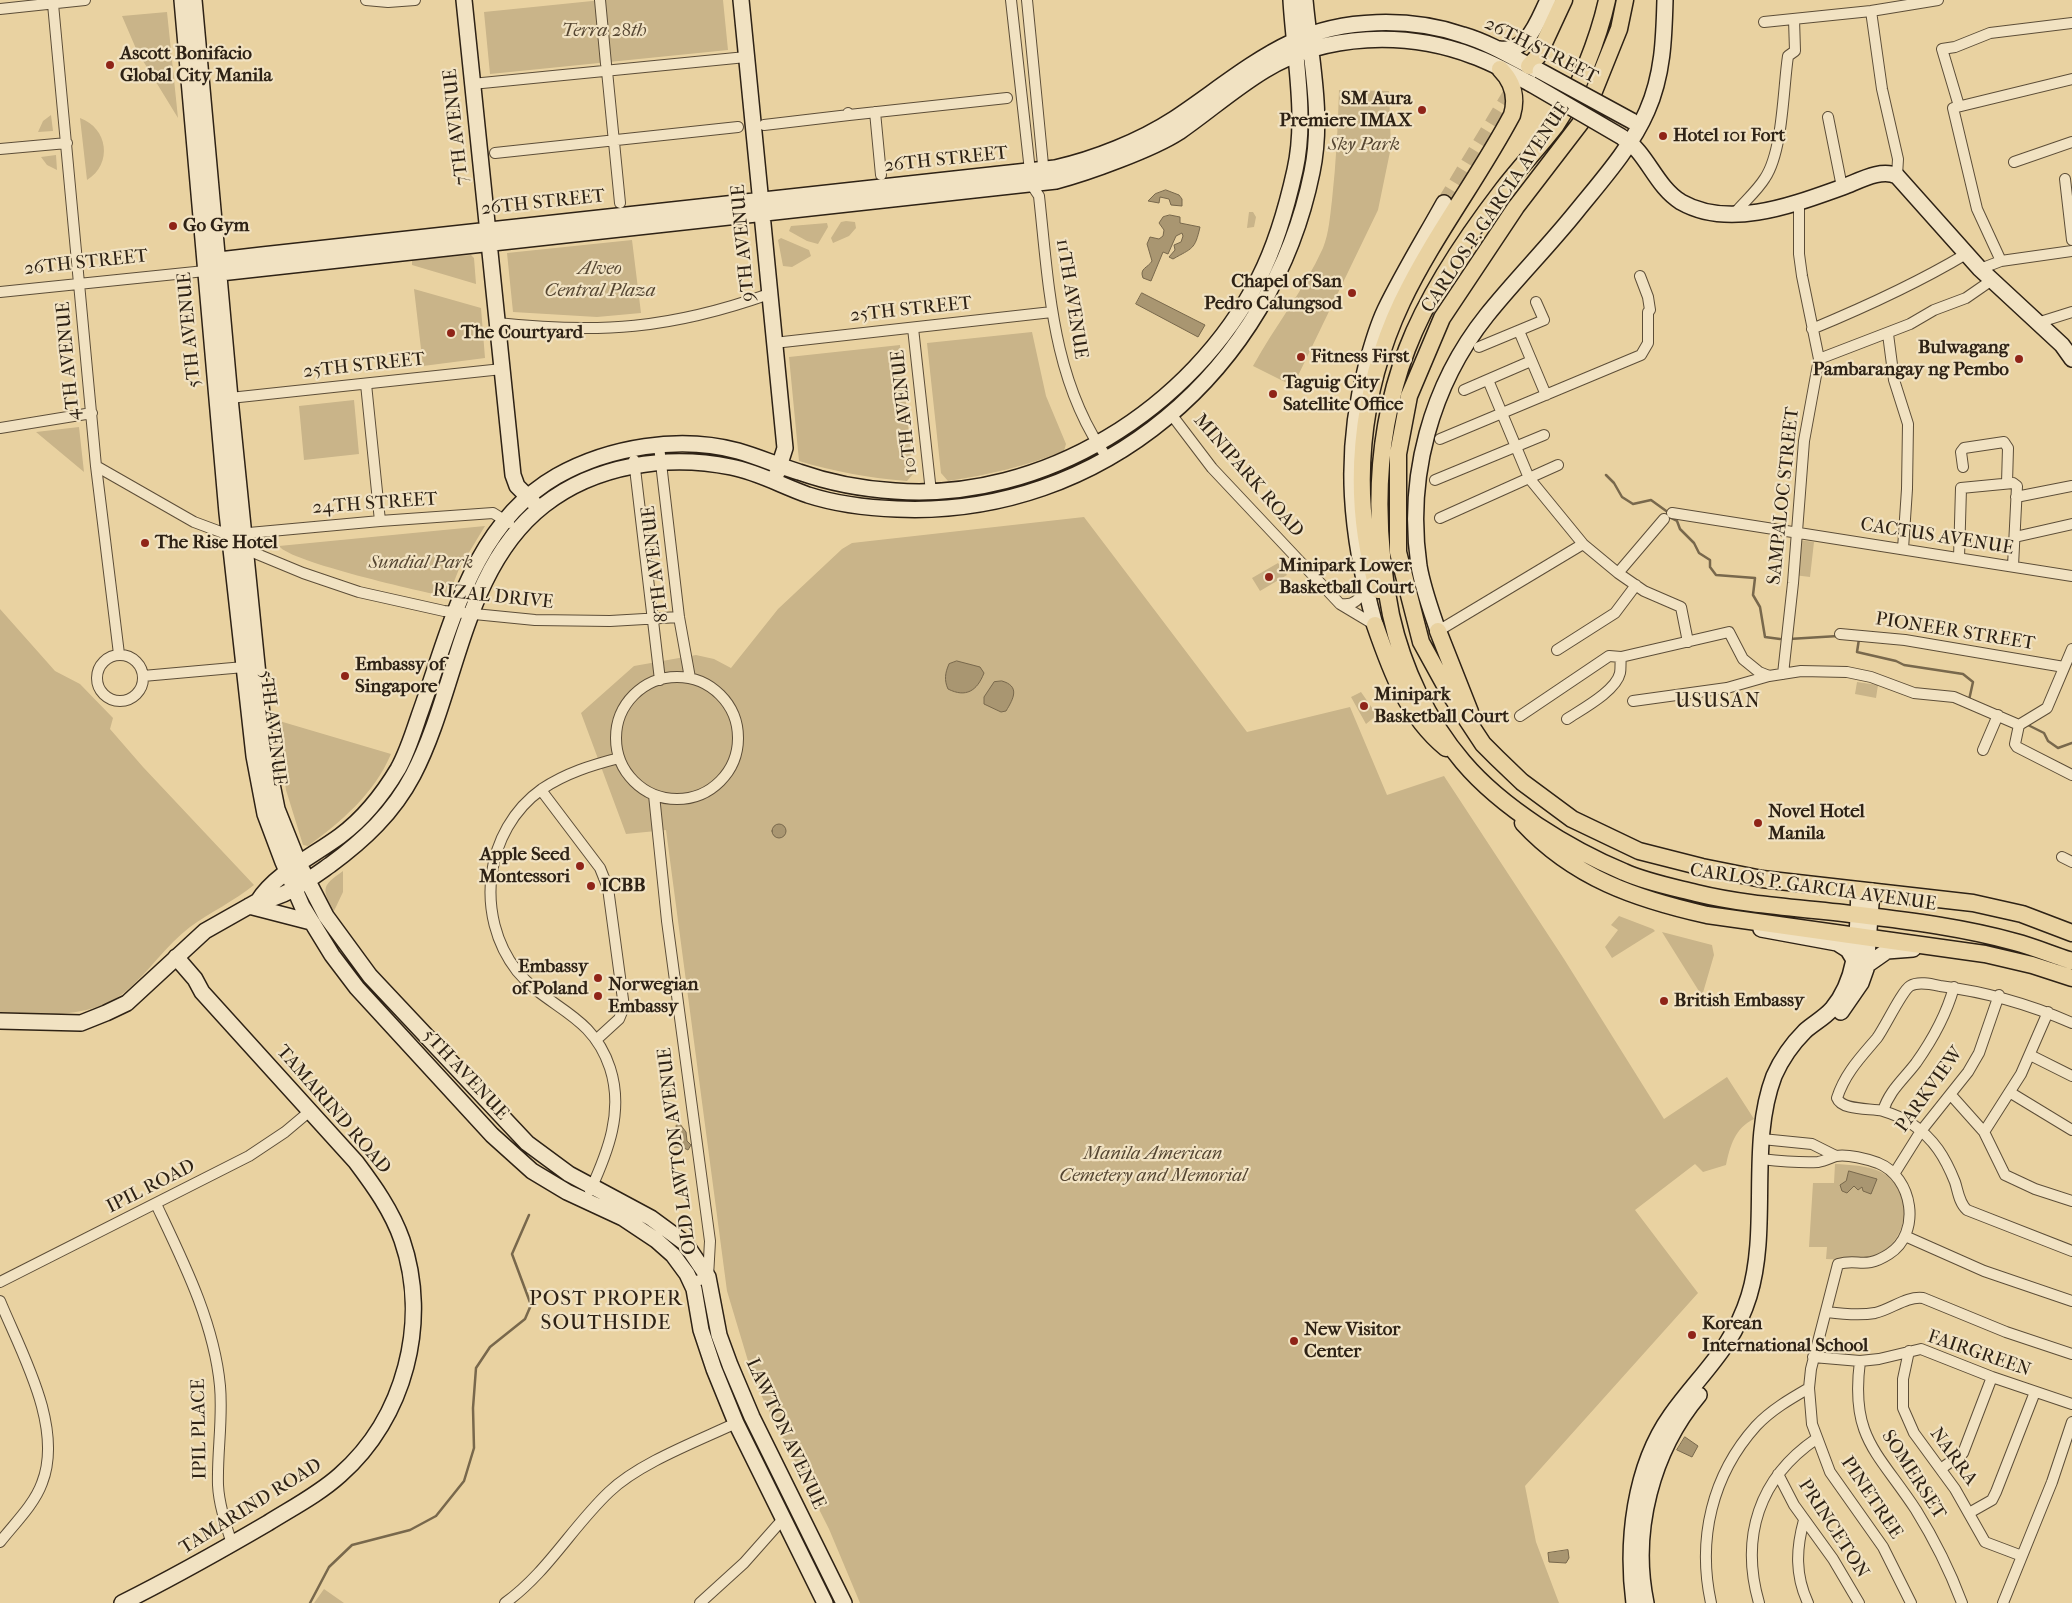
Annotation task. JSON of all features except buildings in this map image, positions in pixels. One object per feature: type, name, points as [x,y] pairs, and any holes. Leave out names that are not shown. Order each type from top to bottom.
[{"type":"main road","name":"5TH AVENUE","points":[[182,0],[230,398],[244,667],[260,796],[270,831],[293,868],[300,884],[311,922],[332,955],[357,988],[492,1135],[532,1171],[651,1218],[685,1244],[708,1277]]},
{"type":"main road","name":"5TH AVENUE","points":[[194,0],[236,534],[245,550],[269,776],[293,868]]},
{"type":"main road","name":"7TH AVENUE","points":[[464,0],[513,475],[517,486],[540,508]]},
{"type":"main road","name":"9TH AVENUE","points":[[740,0],[784,448],[774,482]]},
{"type":"main road","points":[[254,904],[262,894],[293,868],[344,833],[366,813],[400,766],[456,613],[481,552],[528,496],[560,475],[597,459],[632,449],[659,446],[722,447],[848,485],[899,492],[931,492],[974,488],[999,484],[1047,468],[1128,424],[1174,388],[1209,352],[1240,311],[1260,276],[1279,227],[1296,167],[1299,136],[1291,0]]},
{"type":"main road","points":[[0,1021],[81,1023],[127,1003],[205,931],[254,904],[266,901],[300,884],[356,846],[396,804],[414,774],[472,615],[495,560],[517,531],[540,508],[566,490],[586,480],[634,466],[692,462],[734,467],[812,496],[843,503],[898,509],[950,509],[1002,501],[1060,482],[1108,459],[1140,439],[1191,398],[1241,339],[1274,284],[1295,234],[1312,170],[1316,139],[1316,102],[1305,0]]},
{"type":"main road","points":[[1497,49],[1509,51],[1518,48],[1525,42],[1535,28],[1548,0]]},
{"type":"main road","points":[[1535,68],[1535,61],[1556,22],[1564,0]]},
{"type":"main road","points":[[1582,72],[1597,0]]},
{"type":"main road","name":"CARLOS P. GARCIA AVENUE","points":[[1607,0],[1597,36],[1557,123],[1500,193],[1426,306],[1407,349],[1394,387],[1386,416],[1378,499],[1381,555],[1398,649],[1412,681],[1432,717],[1463,762],[1508,804],[1563,841],[1625,873],[1698,894],[1764,905],[1864,915],[1968,931],[2016,942],[2072,961]]},
{"type":"main road","name":"CARLOS P. GARCIA AVENUE","points":[[1625,0],[1619,29],[1582,122],[1516,207],[1442,318],[1409,396],[1402,422],[1397,481],[1398,552],[1407,595],[1421,642],[1448,691],[1483,744],[1522,782],[1572,819],[1639,851],[1702,867],[1762,879],[1973,902],[2022,914],[2072,933]]},
{"type":"main road","points":[[1483,744],[1438,631],[1419,567],[1416,535],[1416,489],[1422,450],[1435,406],[1458,358],[1486,316],[1552,242],[1612,167],[1635,123],[1647,112],[1656,87],[1663,54],[1665,0]]},
{"type":"main road","name":"26TH STREET","points":[[215,268],[761,206],[1070,178],[1136,152],[1177,133],[1294,48],[1354,25],[1386,23],[1419,25],[1462,34],[1535,68],[1635,123]]},
{"type":"main road","name":"26TH STREET","points":[[1310,43],[1367,40],[1411,41],[1453,49],[1531,84],[1626,139]]},
{"type":"main road","points":[[1398,649],[1371,565],[1365,528],[1362,468],[1368,408],[1380,358],[1402,302],[1430,251],[1512,115],[1513,93],[1510,82],[1500,69]]},
{"type":"main road","points":[[1626,139],[1657,180],[1681,202],[1713,213],[1752,213],[1799,203],[1875,175],[1892,173],[1897,176],[1980,269],[2062,345],[2072,359]]},
{"type":"main road","name":"CARLOS P. GARCIA AVENUE","points":[[1375,625],[1365,588],[1353,522],[1350,479],[1359,393],[1384,311],[1444,204]]},
{"type":"main road","points":[[1375,625],[1394,675],[1416,716],[1428,732],[1463,762]]},
{"type":"main road","points":[[1496,793],[1552,850],[1590,875],[1636,897],[1776,933],[1837,943],[1848,950],[1860,963]]},
{"type":"main road","name":"5TH AVENUE","points":[[300,884],[370,976],[507,1124],[588,1194],[656,1240],[673,1255],[691,1283]]},
{"type":"main road","points":[[1646,1603],[1642,1554],[1644,1525],[1655,1472],[1670,1439],[1696,1399],[1705,1380],[1738,1326],[1750,1296],[1756,1258],[1767,1140],[1779,1094],[1786,1073],[1806,1044],[1841,1013],[1861,983],[1860,963],[1866,890]]},
{"type":"main road","points":[[254,904],[311,922]]},
{"type":"main road","points":[[1706,915],[1968,951],[2008,958],[2072,978]]},
{"type":"main road","points":[[1860,963],[1895,949],[1968,951]]},
{"type":"main road","name":"TAMARIND ROAD","points":[[122,1603],[232,1544],[309,1498],[340,1475],[359,1456],[379,1430],[400,1387],[410,1350],[414,1319],[413,1283],[402,1240],[377,1190],[356,1162],[202,992],[190,984],[173,960]]},
{"type":"main road","name":"LAWTON AVENUE","points":[[708,1277],[720,1335],[730,1365],[752,1417],[844,1603]]},
{"type":"main road","name":"LAWTON AVENUE","points":[[691,1283],[704,1338],[736,1423],[825,1603]]},
{"type":"main road","points":[[1634,1603],[1633,1524],[1646,1467],[1652,1450],[1670,1417],[1705,1380]]},
{"type":"street","points":[[0,9],[85,0]]},
{"type":"street","points":[[366,0],[388,2],[415,0]]},
{"type":"street","points":[[600,0],[620,203]]},
{"type":"street","name":"11TH AVENUE","points":[[1011,0],[1038,180],[1052,312],[1065,372],[1073,396],[1096,443],[1108,459]]},
{"type":"street","name":"11TH AVENUE","points":[[1027,0],[1038,180]]},
{"type":"street","points":[[1764,22],[1871,11],[1938,0]]},
{"type":"street","name":"4TH AVENUE","points":[[53,4],[96,466],[119,654]]},
{"type":"street","points":[[1871,11],[1882,89],[1898,159],[1897,176]]},
{"type":"street","points":[[1734,214],[1765,179],[1771,168],[1784,97],[1788,56],[1795,50],[1794,19]]},
{"type":"street","points":[[1959,106],[1942,49],[1954,47],[1990,33],[2072,23]]},
{"type":"street","points":[[472,84],[607,68],[746,57]]},
{"type":"street","points":[[2001,261],[1977,209],[1953,110],[1959,106],[2072,79]]},
{"type":"street","points":[[764,125],[848,114],[1005,98]]},
{"type":"street","points":[[881,175],[882,111]]},
{"type":"street","points":[[1828,116],[1842,188]]},
{"type":"street","points":[[494,153],[738,127]]},
{"type":"street","points":[[2014,162],[2072,142]]},
{"type":"street","points":[[0,150],[67,143]]},
{"type":"street","points":[[2065,179],[2072,240]]},
{"type":"street","name":"SAMPALOC STREET","points":[[1783,674],[1804,441],[1819,359],[1799,254],[1799,203]]},
{"type":"street","points":[[1980,269],[2001,261],[2072,251]]},
{"type":"street","points":[[1812,329],[1892,295],[1966,254]]},
{"type":"street","name":"26TH STREET","points":[[0,292],[215,268]]},
{"type":"street","points":[[1440,439],[1641,355],[1648,343],[1648,312],[1650,310],[1648,297],[1640,276]]},
{"type":"street","points":[[1819,359],[1888,334],[1934,310],[1966,298],[1992,280]]},
{"type":"street","points":[[497,323],[576,330],[627,328],[660,324],[720,311],[769,294]]},
{"type":"street","points":[[1479,347],[1544,320],[1536,302]]},
{"type":"street","name":"25TH STREET","points":[[774,343],[1052,312]]},
{"type":"street","points":[[2037,323],[2072,312]]},
{"type":"street","name":"10TH AVENUE","points":[[913,328],[931,492]]},
{"type":"street","points":[[1519,331],[1546,395]]},
{"type":"street","points":[[1888,334],[1894,380],[1908,424],[1903,549]]},
{"type":"street","points":[[1464,390],[1531,362]]},
{"type":"street","name":"25TH STREET","points":[[230,398],[502,369]]},
{"type":"street","points":[[1488,380],[1529,478],[1584,544],[1618,573],[1636,585],[1681,607],[1688,642]]},
{"type":"street","points":[[366,384],[380,520]]},
{"type":"street","points":[[0,428],[92,413]]},
{"type":"street","name":"MINIPARK ROAD","points":[[1171,414],[1212,468],[1340,604],[1375,625]]},
{"type":"street","points":[[1435,480],[1544,435]]},
{"type":"street","points":[[1963,467],[1961,452],[1964,448],[2004,442],[2008,448],[2007,483]]},
{"type":"street","name":"8TH AVENUE","points":[[659,446],[679,617],[690,678]]},
{"type":"street","name":"8TH AVENUE","points":[[632,449],[660,680]]},
{"type":"street","points":[[1440,518],[1558,465]]},
{"type":"street","points":[[96,466],[194,522],[236,534]]},
{"type":"street","points":[[1959,558],[1961,488],[2007,483],[2017,486],[2013,566]]},
{"type":"street","points":[[2016,497],[2072,486]]},
{"type":"street","name":"24TH STREET","points":[[236,534],[380,520],[493,513],[506,520],[517,531]]},
{"type":"street","name":"CACTUS AVENUE","points":[[1618,573],[1668,516],[1797,532],[2072,576]]},
{"type":"street","points":[[2015,537],[2072,524]]},
{"type":"street","points":[[1438,631],[1584,544]]},
{"type":"street","name":"RIZAL DRIVE","points":[[245,550],[303,573],[360,592],[456,613],[551,621],[679,617]]},
{"type":"street","points":[[1557,650],[1615,613],[1636,585]]},
{"type":"street","points":[[1340,604],[1347,605],[1358,601],[1365,588]]},
{"type":"street","points":[[1520,716],[1561,690],[1608,656],[1621,658],[1730,632],[1743,659],[1758,672],[1769,676]]},
{"type":"street","name":"PIONEER STREET","points":[[1840,634],[1898,639],[2064,667]]},
{"type":"street","points":[[119,654],[133,658],[142,669],[143,684],[134,697],[119,701],[104,695],[96,682],[97,674],[104,660],[119,654]]},
{"type":"street","points":[[2071,655],[2047,708],[2019,725],[2015,744],[2017,747],[2072,776]]},
{"type":"street","points":[[1567,719],[1602,695],[1615,683],[1620,674],[1621,658]]},
{"type":"street","points":[[143,676],[244,667]]},
{"type":"street","points":[[1634,700],[1727,688],[1769,676],[1821,670],[1847,672],[1871,677],[1914,693],[1954,698],[2019,725]]},
{"type":"street","points":[[674,677],[690,678],[716,691],[730,706],[737,724],[737,754],[722,780],[702,794],[678,800],[654,795],[633,780],[619,758],[617,729],[623,710],[634,695],[660,680],[674,677]]},
{"type":"street","points":[[1983,750],[1998,715]]},
{"type":"street","points":[[588,1194],[611,1137],[616,1109],[615,1084],[610,1066],[596,1040],[580,1020],[538,991],[518,972],[501,946],[492,916],[492,873],[496,853],[515,817],[541,790],[577,770],[619,758]]},
{"type":"street","points":[[541,790],[600,868],[608,888],[624,1007],[619,1019],[596,1040]]},
{"type":"street","name":"OLD LAWTON AVENUE","points":[[654,795],[668,921],[709,1232],[708,1277],[691,1283]]},
{"type":"street","points":[[2062,857],[2072,862]]},
{"type":"street","points":[[2072,1023],[2048,1012],[1999,996],[1924,984],[1910,986],[1887,1024],[1846,1075],[1837,1098],[1839,1102],[1883,1111],[1905,1120],[1922,1131],[1932,1140],[1944,1157],[1961,1203],[1967,1210],[2072,1250]]},
{"type":"street","points":[[1883,1111],[1889,1094],[1914,1065],[1948,1012],[1954,988]]},
{"type":"street","name":"PARKVIEW","points":[[1894,1174],[1922,1131],[1952,1095],[1979,1053],[1999,996]]},
{"type":"street","points":[[1984,1132],[2011,1093],[2030,1056],[2048,1012]]},
{"type":"street","points":[[2030,1056],[2072,1076]]},
{"type":"street","points":[[2011,1093],[2072,1130]]},
{"type":"street","points":[[1952,1095],[1984,1132],[2005,1175],[2035,1189],[2072,1202]]},
{"type":"street","name":"IPIL ROAD","points":[[0,1282],[249,1156],[285,1132],[310,1111]]},
{"type":"street","points":[[1767,1140],[1812,1144],[1836,1156],[1877,1163],[1894,1174],[1902,1185],[1910,1208],[1905,1236],[1984,1271],[2072,1302]]},
{"type":"street","points":[[1766,1160],[1816,1162],[1836,1156]]},
{"type":"street","name":"IPIL PLACE","points":[[156,1204],[183,1262],[212,1338],[220,1386],[218,1487],[222,1512],[232,1544]]},
{"type":"street","name":"PINETREE","points":[[1905,1236],[1891,1253],[1872,1263],[1838,1264],[1827,1312],[1813,1357],[1808,1388],[1816,1439],[1830,1472],[1883,1547],[1911,1603]]},
{"type":"street","points":[[1827,1312],[1848,1315],[1874,1313],[1914,1297],[1924,1298],[2006,1332],[2072,1354]]},
{"type":"street","points":[[0,1301],[39,1394],[49,1447],[42,1483],[36,1496],[0,1542]]},
{"type":"street","name":"FAIRGREEN","points":[[1813,1357],[1860,1361],[1879,1359],[1921,1349],[1992,1377],[2072,1404]]},
{"type":"street","name":"NARRA","points":[[1909,1351],[1903,1379],[1904,1408],[1914,1433],[1942,1468],[1970,1513],[1985,1542],[2022,1556]]},
{"type":"street","name":"SOMERSET","points":[[1860,1361],[1857,1400],[1869,1443],[1923,1523],[1938,1549],[1962,1603]]},
{"type":"street","points":[[1942,1468],[1962,1453],[1992,1377]]},
{"type":"street","points":[[1711,1603],[1705,1570],[1705,1550],[1710,1511],[1723,1474],[1757,1425],[1776,1409],[1808,1388]]},
{"type":"street","points":[[1970,1513],[1992,1500],[2035,1392]]},
{"type":"street","points":[[1969,1406],[1979,1411]]},
{"type":"street","points":[[2002,1603],[2052,1482],[2072,1422]]},
{"type":"street","points":[[505,1603],[539,1572],[609,1492],[626,1478],[736,1423]]},
{"type":"street","points":[[1759,1603],[1752,1572],[1753,1535],[1762,1503],[1778,1474],[1801,1450],[1816,1439]]},
{"type":"street","name":"PRINCETON","points":[[1778,1474],[1804,1520],[1833,1559],[1858,1603]]},
{"type":"street","points":[[700,1603],[744,1563],[783,1519]]},
{"type":"street","points":[[1804,1520],[1797,1550],[1797,1566],[1802,1591],[1808,1603]]},
{"type":"green space","name":"Terra 28th","points":[[602,0],[723,0],[728,50],[490,74],[484,12]]},
{"type":"green space","points":[[167,12],[178,118],[137,51],[122,16]]},
{"type":"green space","name":"Sky Park","points":[[1339,90],[1389,91],[1391,147],[1378,210],[1293,386],[1253,366],[1307,279],[1325,242],[1329,224],[1337,145]]},
{"type":"green space","points":[[51,115],[53,131],[38,132],[43,121]]},
{"type":"green space","points":[[80,118],[97,130],[104,147],[101,165],[87,180]]},
{"type":"green space","points":[[56,155],[57,170],[47,165],[41,157]]},
{"type":"green space","points":[[1249,212],[1253,212],[1256,217],[1254,227],[1247,228]]},
{"type":"green space","points":[[841,222],[855,222],[856,228],[849,236],[833,243],[831,238]]},
{"type":"green space","points":[[827,223],[828,227],[818,244],[807,241],[789,231],[791,226]]},
{"type":"green space","points":[[781,238],[809,250],[811,256],[792,267],[783,266],[778,240]]},
{"type":"green space","name":"Alveo Central Plaza","points":[[632,240],[641,313],[597,317],[513,312],[507,253]]},
{"type":"green space","points":[[471,255],[474,258],[476,284],[412,265],[412,260]]},
{"type":"green space","name":"The Courtyard","points":[[414,289],[481,308],[485,358],[423,366]]},
{"type":"green space","points":[[1032,332],[1046,396],[1066,444],[1064,451],[1007,469],[948,481],[941,473],[927,343]]},
{"type":"green space","points":[[900,345],[913,474],[907,481],[853,474],[799,461],[789,357]]},
{"type":"green space","points":[[354,400],[359,454],[304,460],[299,406]]},
{"type":"green space","points":[[79,427],[84,472],[36,432]]},
{"type":"green space","name":"Manila American Cemetery and Memorial","points":[[1084,517],[1247,732],[1350,707],[1387,795],[1444,776],[1564,959],[1664,1119],[1727,1077],[1754,1119],[1742,1127],[1734,1138],[1726,1165],[1703,1172],[1695,1164],[1635,1210],[1698,1293],[1525,1486],[1536,1542],[1559,1603],[860,1603],[829,1529],[754,1381],[727,1291],[666,830],[626,834],[581,713],[634,666],[696,655],[714,659],[731,668],[778,609],[842,549],[852,543]]},
{"type":"green space","name":"Sundial Park","points":[[485,526],[459,569],[448,597],[331,568],[288,553],[279,546]]},
{"type":"green space","points":[[1799,540],[1814,542],[1810,577],[1794,575]]},
{"type":"green space","name":"Minipark Lower Basketball Court","points":[[1278,563],[1287,575],[1260,591],[1252,578]]},
{"type":"green space","points":[[0,609],[55,671],[80,684],[113,718],[110,729],[143,767],[254,885],[181,934],[125,992],[112,1001],[81,1011],[49,1014],[0,1013]]},
{"type":"green space","points":[[1857,682],[1878,685],[1876,698],[1855,694]]},
{"type":"green space","name":"Minipark Basketball Court","points":[[1361,692],[1377,715],[1366,724],[1351,697]]},
{"type":"green space","points":[[276,720],[391,754],[376,782],[356,806],[308,846],[303,845],[286,790]]},
{"type":"green space","points":[[343,871],[343,892],[334,911],[327,897],[326,888],[331,880]]},
{"type":"green space","points":[[1619,916],[1655,931],[1612,958],[1605,947],[1618,930],[1611,925]]},
{"type":"green space","points":[[1662,932],[1712,945],[1714,955],[1702,996]]},
{"type":"green space","points":[[1835,1164],[1870,1168],[1881,1172],[1892,1181],[1900,1192],[1904,1204],[1904,1217],[1901,1229],[1894,1241],[1885,1250],[1868,1259],[1826,1259],[1827,1247],[1809,1247],[1813,1183],[1834,1183]]},
{"type":"green space","points":[[324,1589],[344,1603],[314,1603]]},
{"type":"shaded area","points":[[1166,190],[1179,195],[1182,199],[1182,206],[1171,205],[1169,199],[1160,197],[1159,203],[1148,201],[1155,194]]},
{"type":"shaded area","points":[[1170,215],[1180,217],[1180,223],[1200,227],[1198,235],[1192,248],[1173,259],[1169,257],[1175,250],[1174,245],[1181,242],[1183,236],[1182,233],[1176,236],[1168,254],[1163,252],[1151,281],[1143,278],[1142,275],[1143,270],[1152,261],[1147,244],[1150,237],[1159,239],[1163,236],[1164,230],[1159,223],[1163,217]]},
{"type":"shaded area","points":[[1142,293],[1205,325],[1198,337],[1136,304]]},
{"type":"shaded area","points":[[957,661],[980,667],[984,673],[978,684],[965,693],[954,692],[948,689],[947,686],[946,680],[949,664]]},
{"type":"shaded area","points":[[1002,681],[1011,686],[1014,693],[1006,711],[1001,712],[984,704],[984,697],[994,682]]},
{"type":"shaded area","points":[[779,824],[784,826],[786,831],[784,836],[779,838],[774,836],[772,831],[774,826]]},
{"type":"shaded area","points":[[680,1124],[686,1132],[687,1141],[691,1145],[688,1150],[682,1147],[674,1147],[679,1136],[676,1126]]},
{"type":"shaded area","points":[[1849,1171],[1877,1179],[1871,1194],[1863,1191],[1862,1187],[1858,1190],[1854,1186],[1847,1193],[1842,1191],[1840,1185],[1846,1181]]},
{"type":"shaded area","points":[[1685,1437],[1698,1446],[1692,1457],[1677,1450]]},
{"type":"shaded area","points":[[1568,1550],[1569,1558],[1566,1563],[1549,1562],[1548,1553]]},
{"type":"waterway","points":[[1606,475],[1614,483],[1622,497],[1633,504],[1651,500],[1669,513]]},
{"type":"waterway","points":[[1671,518],[1677,521],[1680,529],[1694,543],[1699,553],[1710,560],[1710,567],[1716,575],[1755,578],[1753,595],[1760,607],[1765,637],[1780,639]]},
{"type":"waterway","points":[[1789,639],[1838,636]]},
{"type":"waterway","points":[[1859,639],[1857,652],[1896,661],[1904,665],[1963,674],[1973,682],[1969,700]]},
{"type":"waterway","points":[[2026,724],[2044,733],[2048,741],[2058,748],[2072,743]]},
{"type":"waterway","points":[[310,1603],[329,1567],[352,1545],[410,1530],[436,1516],[464,1481],[474,1448],[473,1408],[476,1368],[490,1347],[525,1319],[531,1305],[512,1254],[529,1215]]},
{"type":"tunnel","points":[[1444,203],[1516,84]]},
{"type":"place","name":"Ascott Bonifacio Global City Manila","points":[[110,65]]},
{"type":"place","name":"SM Aura Premiere IMAX","points":[[1422,110]]},
{"type":"place","name":"Hotel 101 Fort","points":[[1663,136]]},
{"type":"place","name":"Go Gym","points":[[173,226]]},
{"type":"place","name":"Chapel of San Pedro Calungsod","points":[[1352,293]]},
{"type":"place","name":"The Courtyard","points":[[451,333]]},
{"type":"place","name":"Fitness First","points":[[1301,357]]},
{"type":"place","name":"Bulwagang Pambarangay ng Pembo","points":[[2019,359]]},
{"type":"place","name":"Taguig City Satellite Office","points":[[1273,394]]},
{"type":"place","name":"The Rise Hotel","points":[[145,543]]},
{"type":"place","name":"Minipark Lower Basketball Court","points":[[1269,577]]},
{"type":"place","name":"Embassy of Singapore","points":[[345,676]]},
{"type":"place","name":"Minipark Basketball Court","points":[[1364,706]]},
{"type":"place","name":"Novel Hotel Manila","points":[[1758,823]]},
{"type":"place","name":"Apple Seed Montessori","points":[[580,866]]},
{"type":"place","name":"ICBB","points":[[591,886]]},
{"type":"place","name":"Embassy of Poland","points":[[598,978]]},
{"type":"place","name":"Norwegian Embassy","points":[[598,996]]},
{"type":"place","name":"British Embassy","points":[[1664,1001]]},
{"type":"place","name":"Korean International School","points":[[1692,1335]]},
{"type":"place","name":"New Visitor Center","points":[[1294,1341]]},
{"type":"district","name":"USUSAN","points":[[1718,702]]},
{"type":"district","name":"POST PROPER SOUTHSIDE","points":[[606,1312]]}]
